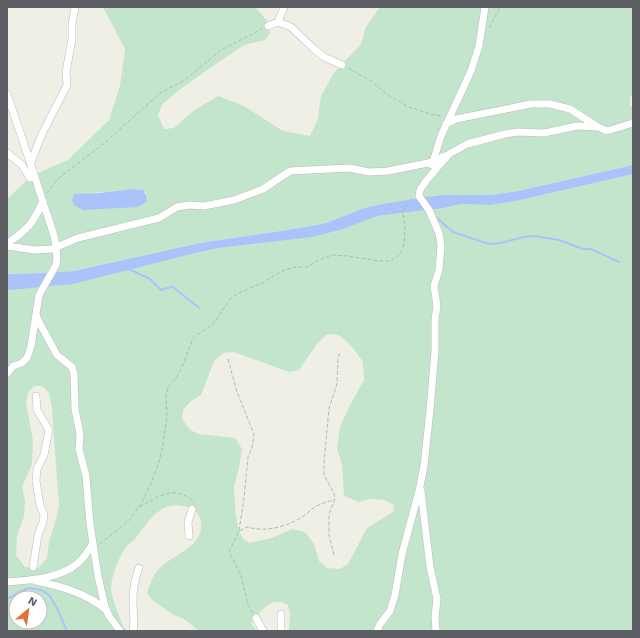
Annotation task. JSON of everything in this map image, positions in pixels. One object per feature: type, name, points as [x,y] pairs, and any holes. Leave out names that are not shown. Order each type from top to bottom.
[{"type":"street","points":[[31,162],[42,134],[67,85],[66,72],[72,39],[72,24],[75,7]]},
{"type":"street","points":[[278,22],[284,7]]},
{"type":"street","points":[[426,181],[447,121],[470,71],[479,46],[485,7]]},
{"type":"street","points":[[268,26],[278,22],[291,26],[324,57],[342,65]]},
{"type":"street","points":[[7,94],[43,201],[56,247],[57,259],[56,265],[39,295],[31,346],[27,358],[22,363],[13,366],[7,374]]},
{"type":"street","points":[[447,121],[512,107],[550,104],[570,109],[607,131],[633,123]]},
{"type":"street","points":[[7,246],[35,250],[52,250],[78,238],[159,218],[177,207],[189,205],[204,206],[234,200],[263,189],[290,171],[349,168],[369,172],[382,172],[433,162],[467,144],[505,134],[518,132],[544,133],[577,126],[598,127]]},
{"type":"street","points":[[7,153],[22,165],[30,178]]},
{"type":"street","points":[[377,631],[380,624],[390,611],[395,595],[402,554],[421,483],[427,441],[435,351],[434,319],[437,306],[434,286],[439,270],[441,245],[439,233],[429,210],[419,196],[420,190],[426,181],[449,154]]},
{"type":"street","points":[[7,242],[22,234],[29,227],[37,215],[43,201]]},
{"type":"street","points":[[36,314],[41,327],[57,355],[72,367],[74,374],[76,409],[80,434],[79,449],[86,476],[90,524],[101,592],[106,610],[120,631]]},
{"type":"street","points":[[33,568],[38,535],[44,522],[44,515],[40,505],[36,481],[38,469],[44,455],[49,430],[37,410],[36,396]]},
{"type":"street","points":[[421,483],[429,560],[436,599],[436,631]]},
{"type":"street","points":[[190,536],[188,522],[192,509]]},
{"type":"street","points":[[7,582],[42,579],[62,572],[78,563],[94,547]]},
{"type":"street","points":[[133,631],[135,579],[139,568]]},
{"type":"street","points":[[28,580],[46,583],[86,596],[106,610]]},
{"type":"street","points":[[281,614],[281,631]]},
{"type":"street","points":[[256,618],[264,631]]},
{"type":"path","points":[[487,32],[500,7]]},
{"type":"path","points":[[43,201],[48,190],[59,178],[107,141],[160,93],[185,80],[221,50],[268,26]]},
{"type":"path","points":[[342,65],[371,81],[388,95],[409,108],[447,121]]},
{"type":"path","points":[[94,547],[127,522],[138,507],[152,481],[160,456],[167,416],[166,396],[168,387],[176,378],[183,365],[193,338],[213,324],[231,298],[262,283],[282,271],[294,267],[307,267],[321,259],[332,256],[348,256],[380,261],[390,261],[397,257],[402,251],[404,244],[405,231],[403,212],[406,205],[413,197],[419,196]]},
{"type":"path","points":[[334,555],[329,536],[329,514],[335,499],[334,493],[324,475],[324,462],[329,408],[337,384],[338,359],[340,351]]},
{"type":"path","points":[[228,359],[237,392],[254,434],[252,448],[248,457],[239,531],[229,552],[241,576],[248,605],[256,618]]},
{"type":"path","points":[[138,507],[166,493],[176,492],[186,495],[193,501],[192,509]]},
{"type":"path","points":[[239,531],[247,527],[258,530],[276,528],[299,519],[312,509],[335,499]]},
{"type":"green space","points":[[103,7],[255,7],[267,21],[270,33],[265,40],[244,45],[207,70],[175,93],[162,105],[158,115],[164,129],[174,128],[193,111],[218,96],[244,106],[283,131],[310,136],[318,119],[321,96],[334,73],[361,44],[366,27],[380,7],[633,7],[633,95],[630,96],[630,106],[633,106],[633,165],[518,191],[490,195],[441,195],[387,203],[364,208],[326,223],[200,243],[74,271],[7,274],[7,199],[31,176],[68,160],[109,120],[120,86],[125,49]],"holes":[[[139,189],[145,192],[147,197],[82,193]]]},
{"type":"green space","points":[[633,174],[633,631],[289,631],[290,614],[288,605],[282,602],[276,602],[271,603],[263,609],[251,623],[257,631],[199,631],[184,619],[172,614],[151,599],[147,593],[152,579],[158,570],[191,546],[199,535],[201,525],[197,513],[193,509],[177,505],[164,508],[156,514],[135,539],[127,546],[117,563],[113,575],[111,590],[114,603],[124,628],[128,631],[7,631],[7,289],[54,286],[195,253],[244,245],[377,216],[444,208],[461,204],[491,205],[516,201]],"holes":[[[335,334],[342,337],[353,348],[363,362],[364,380],[340,427],[337,449],[342,464],[344,496],[359,502],[370,499],[384,500],[394,505],[393,512],[367,528],[348,564],[340,569],[327,568],[319,561],[314,544],[305,532],[292,529],[272,538],[249,543],[243,539],[239,531],[236,516],[234,488],[242,449],[235,438],[199,434],[190,430],[182,419],[183,410],[190,402],[201,395],[214,361],[223,353],[233,352],[289,372],[299,370],[317,344],[326,335]],[[34,386],[42,386],[49,393],[52,409],[59,506],[49,542],[47,558],[38,568],[25,567],[16,555],[17,536],[24,516],[25,501],[22,487],[32,464],[33,441],[26,402],[28,393]]]},
{"type":"water","points":[[633,165],[633,174],[516,201],[491,205],[461,204],[444,208],[377,216],[343,229],[312,237],[219,248],[73,284],[10,290],[7,289],[7,274],[74,271],[200,243],[326,223],[364,208],[387,203],[441,195],[490,195],[518,191]]},
{"type":"water","points":[[133,189],[143,190],[147,197],[146,202],[138,207],[83,210],[75,206],[72,201],[74,194]]},
{"type":"waterway","points":[[436,217],[453,232],[489,244],[535,236],[559,240],[583,249],[591,249],[619,262]]},
{"type":"waterway","points":[[129,269],[150,279],[161,290],[173,287],[199,308]]},
{"type":"waterway","points":[[7,599],[28,588],[41,590],[49,595],[57,608],[67,631]]}]
